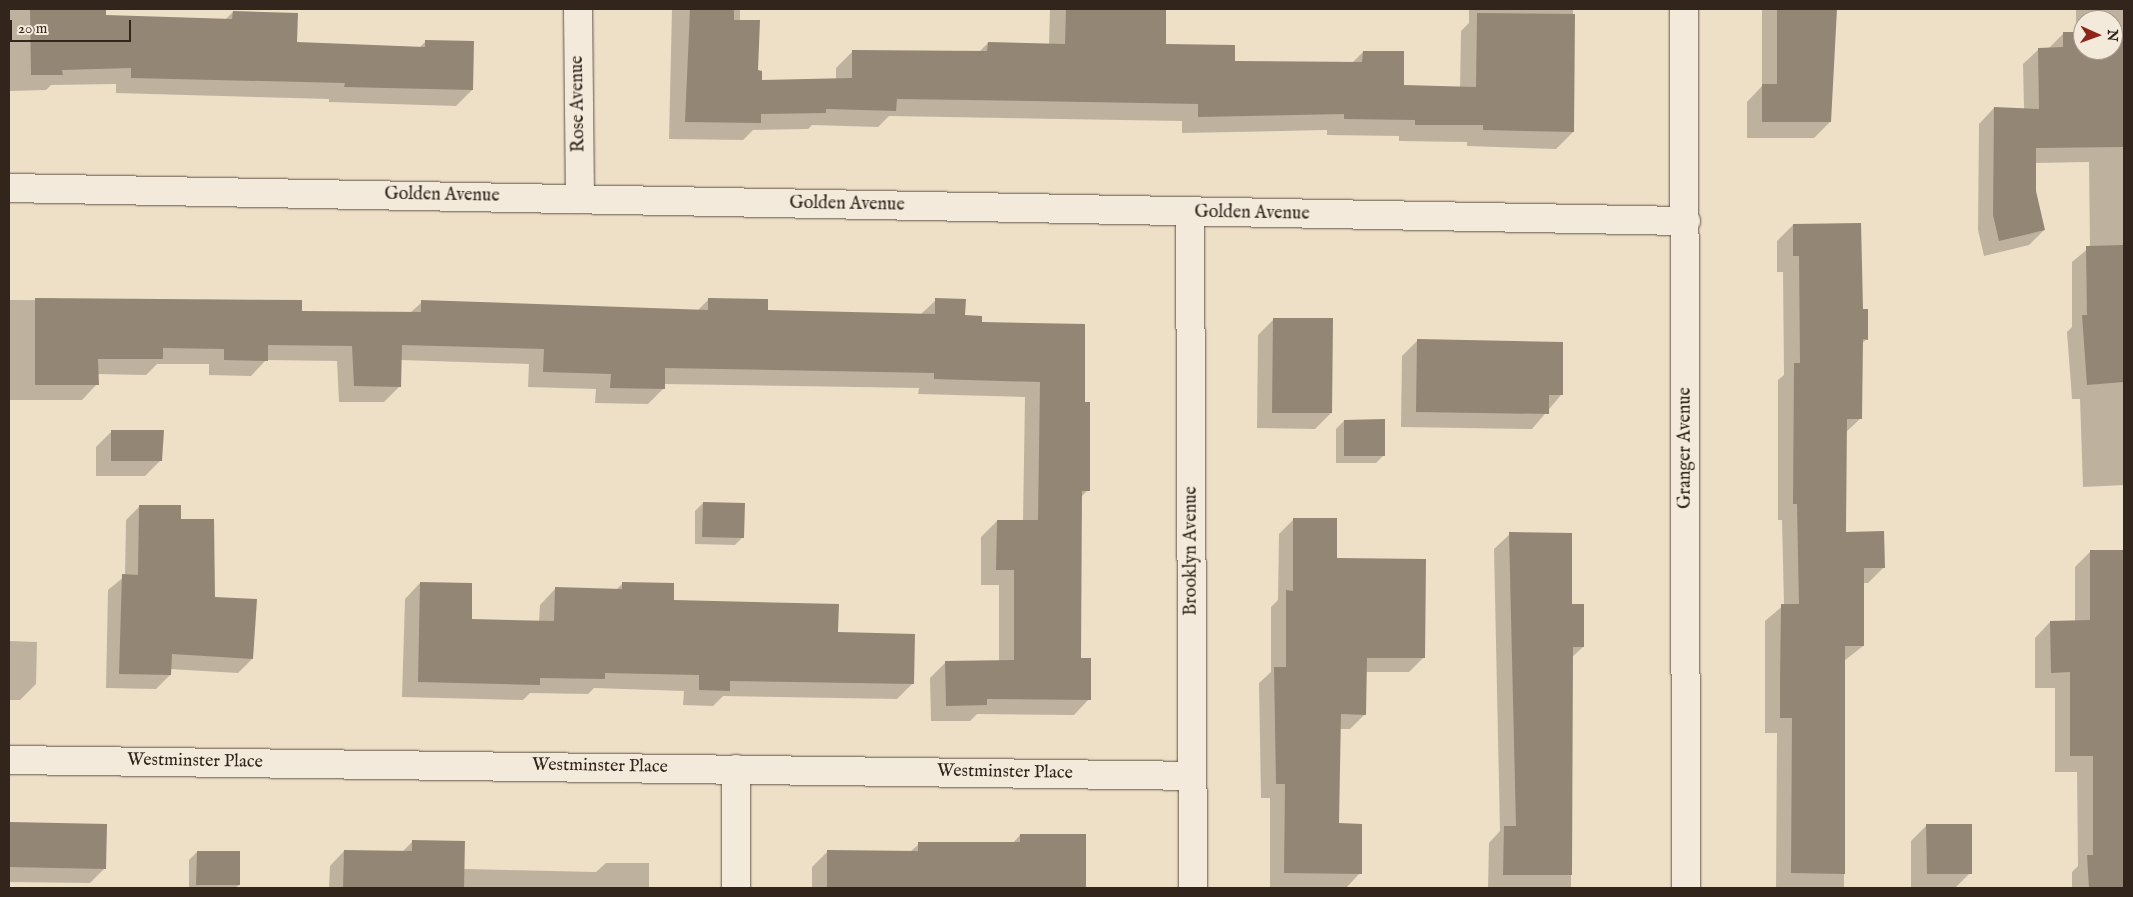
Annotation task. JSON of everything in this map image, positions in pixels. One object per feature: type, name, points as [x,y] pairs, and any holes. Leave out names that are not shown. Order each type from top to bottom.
[{"type":"street","name":"Rose Avenue","points":[[578,9],[580,199]]},
{"type":"street","name":"Granger Avenue","points":[[1684,9],[1686,221],[1686,888]]},
{"type":"street","name":"Golden Avenue","points":[[9,188],[1190,213],[1686,221]]},
{"type":"street","name":"Brooklyn Avenue","points":[[1190,213],[1193,888]]},
{"type":"street","name":"Westminster Place","points":[[9,760],[1192,776]]},
{"type":"street","points":[[736,769],[736,888]]},
{"type":"building","points":[[30,9],[106,9],[106,15],[232,19],[233,11],[298,13],[297,42],[425,47],[425,40],[474,41],[473,90],[344,87],[345,83],[131,78],[131,68],[62,70],[63,75],[31,75]]},
{"type":"building","points":[[690,9],[734,9],[734,20],[760,20],[758,70],[762,71],[762,80],[852,78],[852,50],[987,51],[988,42],[1065,44],[1066,9],[1166,9],[1166,44],[1235,45],[1235,61],[1362,62],[1363,51],[1404,51],[1404,85],[1476,87],[1477,13],[1575,14],[1574,132],[1483,130],[1483,125],[1415,125],[1415,120],[1344,119],[1344,114],[1198,117],[1198,104],[897,99],[896,111],[826,109],[826,113],[761,114],[761,123],[685,122]]},
{"type":"building","points":[[1777,9],[1837,9],[1831,122],[1762,122],[1762,84],[1777,84]]},
{"type":"building","points":[[2124,31],[2124,147],[2036,148],[2036,191],[2045,230],[1999,241],[1993,215],[1994,107],[2039,109],[2038,48],[2063,47],[2063,32],[2073,32],[2073,60],[2123,60]]},
{"type":"building","points":[[1861,223],[1863,309],[1868,309],[1868,340],[1863,339],[1862,419],[1847,419],[1846,532],[1884,531],[1885,568],[1864,568],[1864,646],[1845,646],[1845,874],[1791,873],[1792,718],[1780,718],[1780,682],[1781,604],[1799,604],[1797,504],[1793,504],[1794,363],[1800,363],[1799,256],[1793,256],[1793,224]]},
{"type":"building","points":[[2124,245],[2124,382],[2087,385],[2082,315],[2087,315],[2086,246]]},
{"type":"building","points":[[35,298],[302,300],[302,311],[421,312],[421,300],[708,310],[708,298],[768,299],[768,310],[935,314],[935,298],[966,299],[965,315],[982,316],[982,322],[1085,324],[1085,402],[1090,402],[1090,491],[1082,491],[1081,658],[1091,658],[1091,700],[987,699],[987,705],[946,706],[945,661],[1014,660],[1014,570],[996,570],[997,520],[1038,520],[1040,382],[934,379],[934,373],[665,368],[665,389],[610,388],[611,374],[543,372],[544,349],[402,345],[401,387],[354,386],[352,346],[268,345],[268,361],[224,360],[224,349],[163,348],[163,359],[98,359],[99,385],[35,385]]},
{"type":"building","points":[[1273,318],[1333,318],[1332,413],[1272,413]]},
{"type":"building","points":[[1417,339],[1563,342],[1563,395],[1549,395],[1549,414],[1416,412]]},
{"type":"building","points":[[1385,419],[1385,456],[1344,456],[1344,420]]},
{"type":"building","points":[[111,430],[164,430],[162,461],[111,461]]},
{"type":"building","points":[[703,502],[745,503],[744,538],[702,537]]},
{"type":"building","points":[[139,505],[181,505],[181,519],[214,519],[215,597],[257,599],[253,659],[172,654],[171,675],[119,674],[122,574],[138,575]]},
{"type":"building","points":[[1293,518],[1337,518],[1337,558],[1426,559],[1425,658],[1367,658],[1366,715],[1341,714],[1339,823],[1362,824],[1362,874],[1284,873],[1285,784],[1276,784],[1274,667],[1286,667],[1286,590],[1293,591]]},
{"type":"building","points":[[1509,532],[1572,533],[1572,604],[1584,604],[1584,647],[1573,647],[1572,875],[1503,875],[1504,826],[1516,826]]},
{"type":"building","points":[[2090,550],[2124,550],[2124,888],[2089,888],[2087,855],[2093,855],[2093,756],[2070,756],[2070,672],[2051,673],[2050,621],[2090,620]]},
{"type":"building","points":[[420,582],[472,583],[472,619],[554,621],[555,587],[622,589],[622,582],[674,583],[674,600],[839,604],[838,632],[915,634],[914,684],[730,681],[730,691],[699,690],[699,675],[605,673],[605,679],[540,678],[540,685],[418,682]]},
{"type":"building","points":[[9,822],[107,824],[106,869],[9,867]]},
{"type":"building","points":[[1926,824],[1972,824],[1972,874],[1927,874]]},
{"type":"building","points":[[1020,834],[1086,834],[1086,888],[827,888],[827,850],[918,851],[918,842],[1020,842]]},
{"type":"building","points":[[412,840],[465,841],[464,888],[343,888],[344,850],[412,851]]},
{"type":"building","points":[[197,851],[240,851],[240,885],[196,885]]}]
